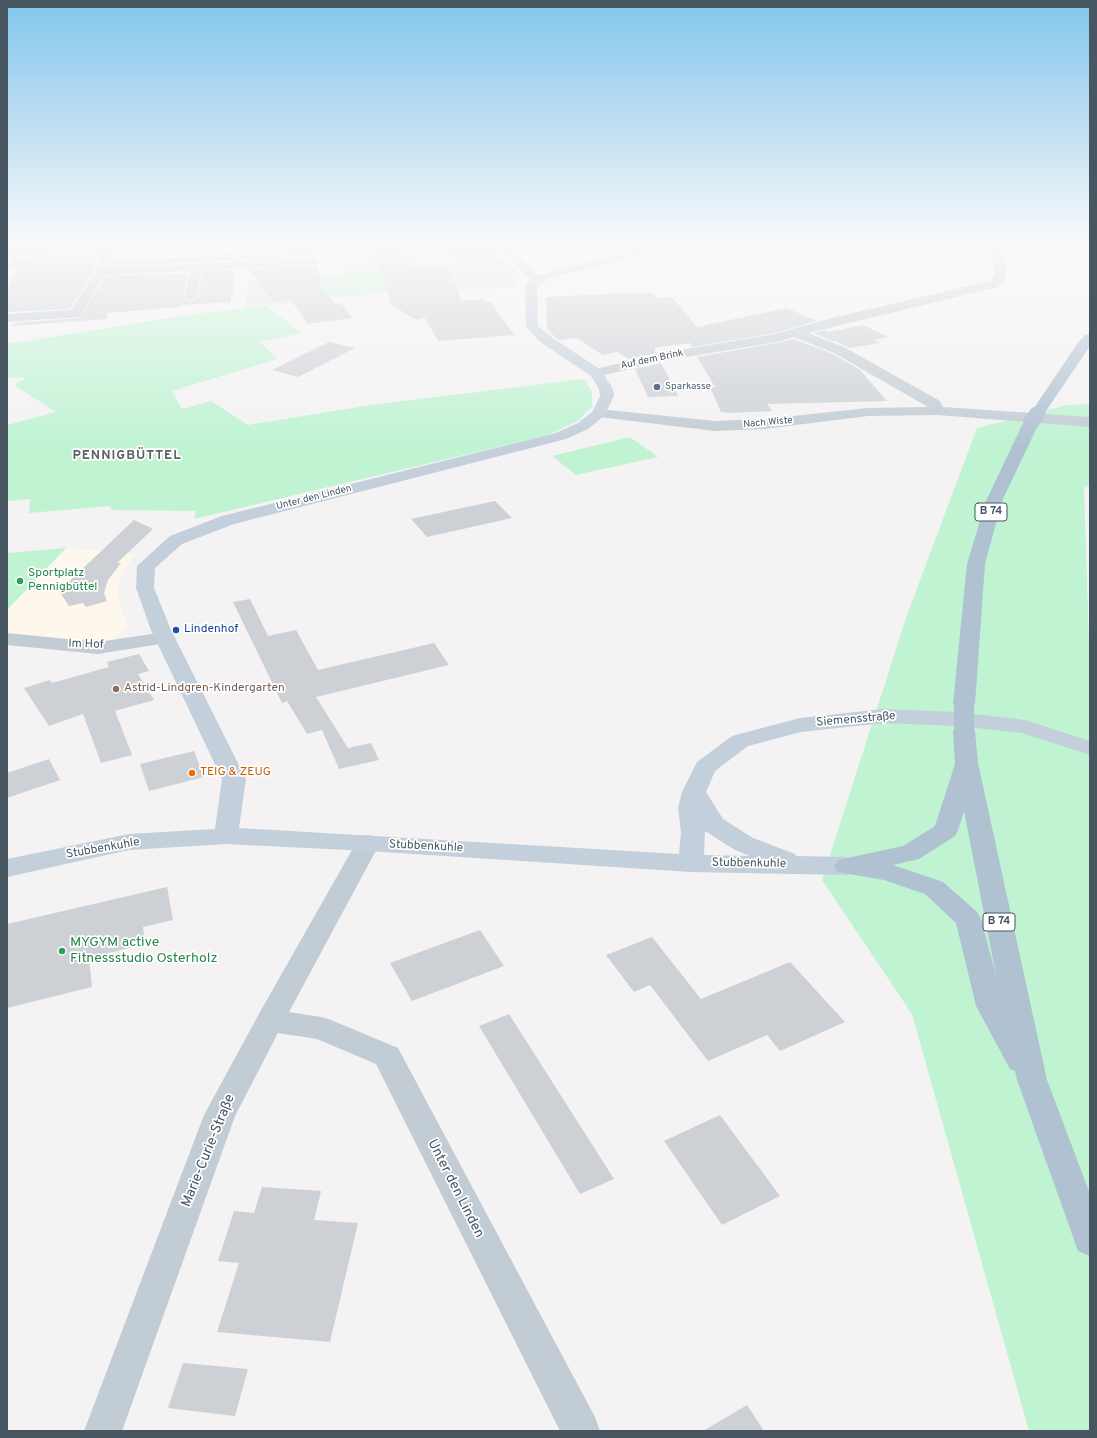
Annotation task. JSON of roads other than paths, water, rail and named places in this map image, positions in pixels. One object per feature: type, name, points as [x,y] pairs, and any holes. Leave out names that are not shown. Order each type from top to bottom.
[{"type":"main road","name":"B 74","points":[[1090,338],[1082,346],[1034,419],[994,501],[976,564],[964,704],[966,763],[1032,1080],[1090,1240]]},
{"type":"main road","name":"B 74","points":[[847,866],[910,853],[946,830],[966,763]]},
{"type":"main road","name":"B 74","points":[[847,866],[886,872],[934,888],[968,919],[990,1006],[1032,1080]]},
{"type":"street","points":[[7,318],[76,313]]},
{"type":"street","name":"Unter den Linden","points":[[226,836],[234,779],[165,638],[145,588],[146,566],[176,540],[228,520],[561,436],[584,426],[599,413],[607,396],[606,389],[596,373],[545,339],[532,327],[531,313]]},
{"type":"street","name":"Auf dem Brink","points":[[596,373],[663,357],[746,344],[796,333],[869,313]]},
{"type":"street","points":[[796,333],[839,350],[935,404],[937,411]]},
{"type":"street","name":"Nach Wiste","points":[[599,413],[715,426],[764,424],[868,412],[937,411],[1090,422]]},
{"type":"street","name":"Im Hof","points":[[7,639],[98,648],[165,638]]},
{"type":"street","name":"Siemensstraße","points":[[691,863],[693,832],[690,808],[694,792],[705,767],[740,741],[800,725],[884,716],[957,719],[1025,726],[1090,748]]},
{"type":"street","points":[[694,792],[714,825],[744,844],[800,865]]},
{"type":"street","name":"Stubbenkuhle","points":[[7,868],[129,842],[226,836],[691,863],[847,866]]},
{"type":"street","name":"Marie-Curie-Straße","points":[[103,1431],[220,1115],[270,1020],[368,844]]},
{"type":"street","name":"Unter den Linden","points":[[270,1020],[321,1028],[387,1056],[581,1431]]},
{"type":"place","name":"Sparkasse","points":[[657,387]]},
{"type":"place","name":"Sportplatz Pennigbüttel","points":[[20,581]]},
{"type":"place","name":"Lindenhof","points":[[176,630]]},
{"type":"place","name":"Astrid-Lindgren-Kindergarten","points":[[116,689]]},
{"type":"place","name":"TEIG & ZEUG","points":[[192,773]]},
{"type":"place","name":"MYGYM active Fitnessstudio Osterholz","points":[[62,951]]},
{"type":"district","name":"PENNIGBÜTTEL","points":[[127,456]]}]
